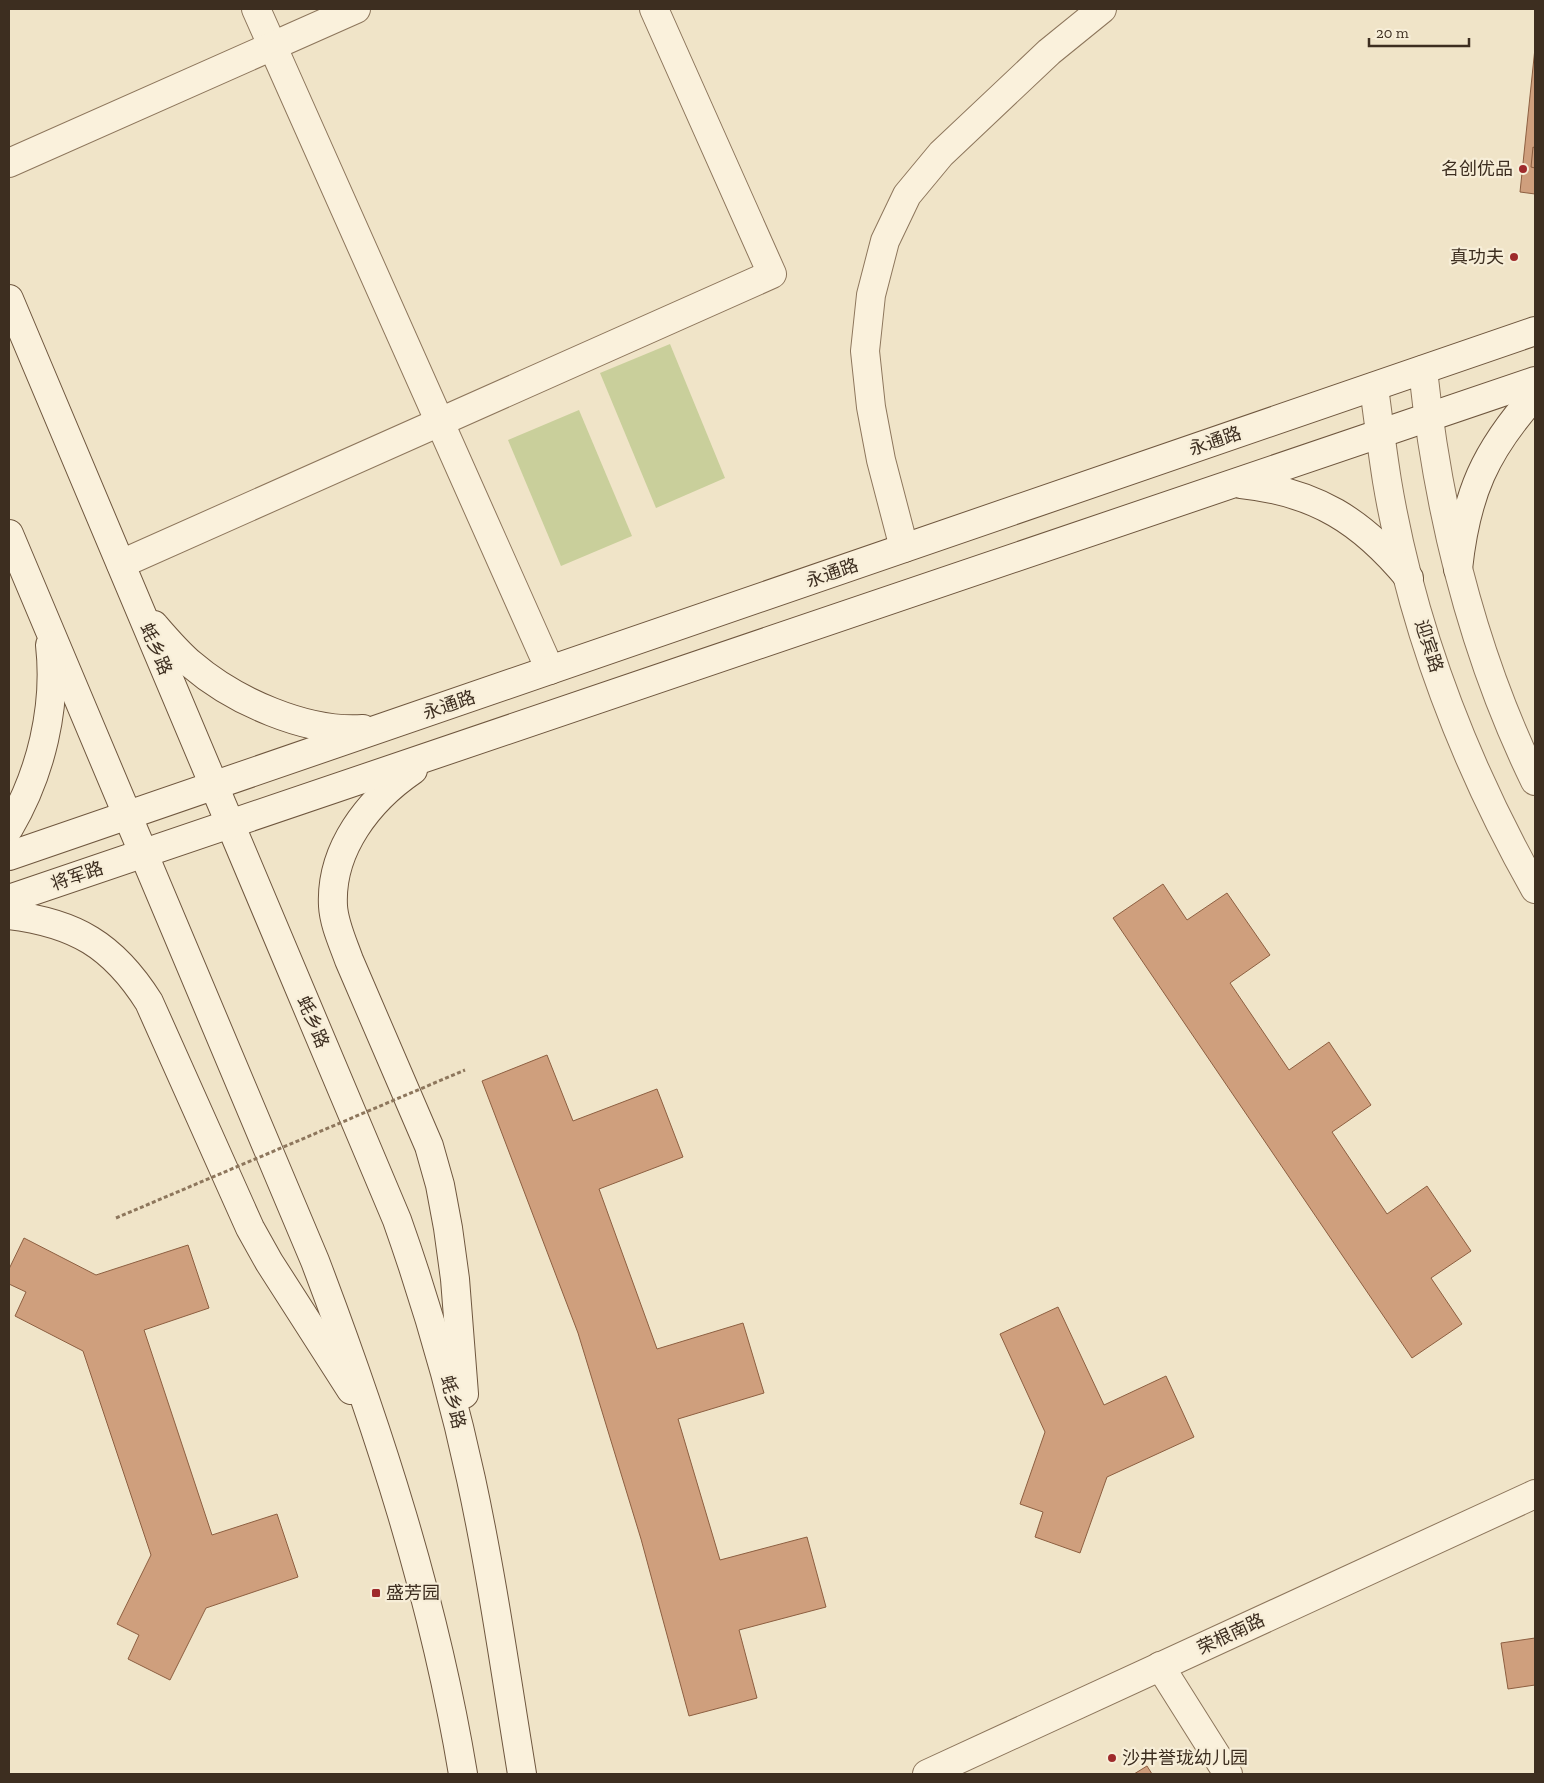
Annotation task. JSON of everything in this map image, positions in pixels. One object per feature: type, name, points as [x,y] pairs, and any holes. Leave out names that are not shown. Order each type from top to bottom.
[{"type":"street","points":[[256,9],[550,670]]},
{"type":"street","points":[[9,163],[356,9]]},
{"type":"street","points":[[120,564],[772,274],[654,9]]},
{"type":"street","points":[[904,548],[881,460],[871,406],[865,350],[871,295],[885,241],[907,195],[941,154],[1049,52],[1102,9]]},
{"type":"street","name":"蚝乡路","points":[[9,300],[396,1220],[438,1344],[471,1480],[486,1556],[522,1774]]},
{"type":"street","name":"永通路","points":[[128,816],[1535,331]]},
{"type":"street","points":[[1423,370],[1436,474],[1458,568],[1472,619],[1496,690],[1535,781]]},
{"type":"street","points":[[145,853],[1535,381]]},
{"type":"street","name":"迎宾路","points":[[1374,387],[1387,482],[1409,578],[1425,634],[1450,708],[1480,780],[1535,888]]},
{"type":"street","points":[[1458,568],[1469,504],[1480,474],[1514,418],[1535,395]]},
{"type":"street","points":[[1234,484],[1263,487],[1292,494],[1319,504],[1345,518],[1369,535],[1390,555],[1409,578]]},
{"type":"street","points":[[9,534],[145,853],[315,1261],[350,1355],[381,1444],[410,1543],[436,1644],[458,1744],[462,1774]]},
{"type":"street","points":[[136,600],[172,646],[191,664],[213,681],[238,695],[279,714],[313,725],[339,730],[390,726]]},
{"type":"street","points":[[9,828],[27,794],[36,769],[48,718],[52,690],[52,664],[44,617]]},
{"type":"street","points":[[442,752],[399,779],[382,794],[365,814],[350,836],[341,858],[335,880],[333,906],[339,933],[349,960],[429,1146],[440,1185],[455,1279],[471,1480]]},
{"type":"street","points":[[9,856],[128,816]]},
{"type":"street","name":"将军路","points":[[9,899],[145,853]]},
{"type":"street","points":[[9,915],[40,921],[86,937],[104,949],[135,979],[150,1002],[250,1228],[268,1262],[345,1379],[381,1444]]},
{"type":"street","name":"荣根南路","points":[[927,1774],[968,1765],[1160,1666],[1535,1494]]},
{"type":"street","points":[[1160,1666],[1228,1774]]},
{"type":"path","points":[[116,1218],[465,1070]]},
{"type":"green space","points":[[670,344],[725,478],[656,508],[600,373]]},
{"type":"green space","points":[[579,410],[632,536],[561,566],[508,440]]},
{"type":"building","points":[[1535,48],[1535,194],[1520,192]]},
{"type":"building","points":[[1533,147],[1535,148],[1535,168],[1531,167]]},
{"type":"building","points":[[1163,884],[1187,920],[1227,893],[1270,955],[1230,983],[1289,1070],[1329,1042],[1371,1105],[1332,1132],[1387,1214],[1427,1186],[1471,1251],[1431,1278],[1462,1324],[1412,1358],[1113,918]]},
{"type":"building","points":[[547,1055],[573,1121],[657,1089],[683,1157],[599,1189],[657,1349],[743,1323],[764,1393],[678,1419],[720,1560],[807,1537],[826,1607],[739,1630],[757,1698],[689,1716],[641,1539],[578,1333],[482,1081]]},
{"type":"building","points":[[24,1238],[96,1275],[188,1245],[209,1308],[144,1330],[212,1535],[277,1514],[298,1577],[206,1608],[170,1680],[128,1659],[139,1635],[117,1624],[151,1555],[83,1351],[15,1316],[26,1292],[9,1284],[9,1269]]},
{"type":"building","points":[[1058,1307],[1104,1405],[1166,1376],[1194,1437],[1107,1477],[1080,1553],[1035,1537],[1043,1512],[1020,1504],[1045,1432],[1000,1334]]},
{"type":"building","points":[[1535,1638],[1535,1685],[1508,1689],[1501,1643]]},
{"type":"building","points":[[1147,1766],[1152,1774],[1134,1774]]},
{"type":"place","name":"名创优品","points":[[1523,169]]},
{"type":"place","name":"真功夫","points":[[1514,257]]},
{"type":"place","name":"盛芳园","points":[[376,1593]]},
{"type":"place","name":"沙井誉珑幼儿园","points":[[1112,1758]]}]
